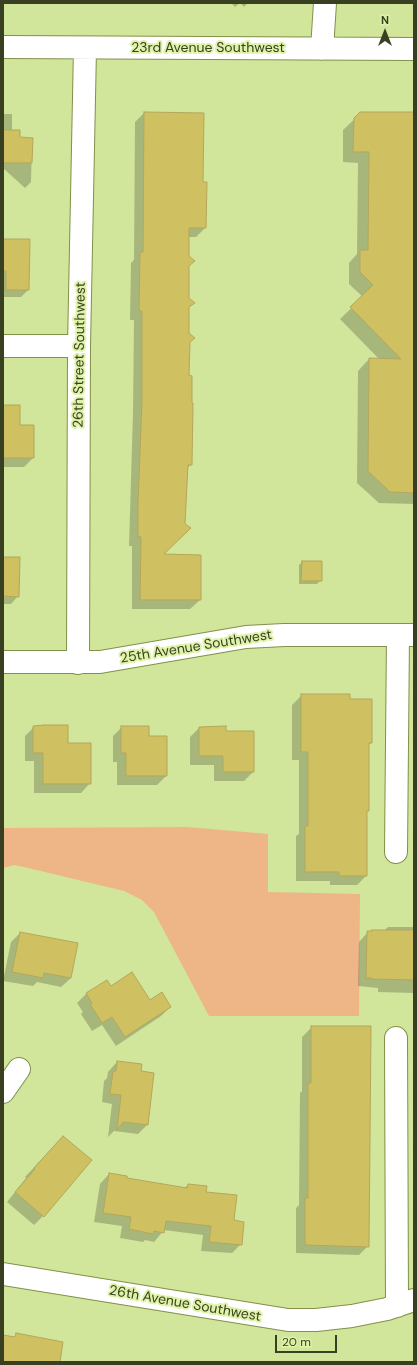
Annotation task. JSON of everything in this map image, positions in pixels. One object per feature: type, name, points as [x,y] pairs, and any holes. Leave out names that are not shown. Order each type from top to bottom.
[{"type":"street","points":[[322,49],[325,3]]},
{"type":"street","name":"23rd Avenue Southwest","points":[[3,47],[414,49]]},
{"type":"street","name":"26th Street Southwest","points":[[78,663],[79,346],[85,48]]},
{"type":"street","points":[[3,346],[79,346]]},
{"type":"street","name":"25th Avenue Southwest","points":[[3,662],[100,662],[246,637],[284,634],[406,634]]},
{"type":"street","points":[[396,852],[406,634]]},
{"type":"street","points":[[396,1038],[405,1303]]},
{"type":"street","points":[[3,1092],[19,1069]]},
{"type":"street","name":"26th Avenue Southwest","points":[[3,1274],[288,1320],[316,1320],[352,1316],[405,1303]]},
{"type":"shaded area","points":[[187,827],[268,834],[268,892],[360,894],[359,1016],[209,1016],[154,912],[142,900],[124,891],[24,867],[14,865],[3,868],[3,828]]},
{"type":"building","points":[[144,112],[204,113],[203,182],[207,182],[206,228],[189,228],[189,256],[195,261],[189,266],[189,298],[195,303],[189,307],[189,333],[195,338],[190,342],[189,375],[192,376],[193,403],[192,465],[188,465],[185,524],[191,528],[164,554],[201,555],[201,600],[140,600],[141,537],[138,537],[138,502],[142,402],[142,311],[139,311],[140,252],[143,252]]},
{"type":"building","points":[[360,112],[414,112],[414,493],[390,492],[368,471],[369,358],[401,359],[350,307],[373,285],[360,272],[360,250],[368,250],[369,152],[353,152],[354,118]]},
{"type":"building","points":[[3,130],[20,130],[20,137],[33,138],[32,163],[3,163]]},
{"type":"building","points":[[3,239],[30,239],[29,290],[6,290],[6,271],[3,271]]},
{"type":"building","points":[[3,405],[20,405],[20,425],[34,425],[34,458],[3,458]]},
{"type":"building","points":[[3,557],[20,557],[19,597],[3,596]]},
{"type":"building","points":[[302,561],[322,561],[322,581],[301,581]]},
{"type":"building","points":[[301,694],[350,694],[350,699],[372,699],[372,743],[369,743],[369,811],[367,811],[367,876],[339,876],[339,872],[305,872],[305,826],[308,826],[308,752],[301,752]]},
{"type":"building","points":[[68,725],[68,743],[91,743],[91,784],[43,784],[43,753],[33,753],[33,726]]},
{"type":"building","points":[[121,726],[149,726],[149,736],[167,736],[167,776],[126,776],[126,753],[121,753]]},
{"type":"building","points":[[226,726],[226,731],[254,731],[254,772],[223,772],[223,756],[199,756],[199,727]]},
{"type":"building","points":[[414,930],[414,980],[366,978],[367,931]]},
{"type":"building","points":[[20,932],[78,943],[71,978],[44,973],[43,978],[12,972]]},
{"type":"building","points":[[132,972],[150,1000],[162,992],[171,1007],[125,1037],[112,1017],[102,1023],[90,1004],[92,1003],[86,993],[107,980],[111,986]]},
{"type":"building","points":[[311,1026],[371,1026],[369,1247],[305,1245],[305,1198],[308,1198],[308,1083],[311,1083]]},
{"type":"building","points":[[117,1061],[142,1064],[141,1071],[154,1073],[148,1125],[123,1122],[117,1130],[121,1095],[110,1094],[113,1071],[116,1071]]},
{"type":"building","points":[[63,1136],[92,1160],[44,1217],[15,1192]]},
{"type":"building","points":[[109,1173],[127,1176],[127,1178],[187,1188],[188,1184],[207,1186],[206,1192],[237,1195],[234,1220],[244,1222],[242,1245],[209,1242],[211,1226],[166,1221],[164,1233],[154,1231],[153,1234],[129,1229],[131,1217],[103,1213]]},
{"type":"building","points":[[16,1333],[63,1342],[60,1362],[3,1362],[3,1335],[15,1337]]}]
